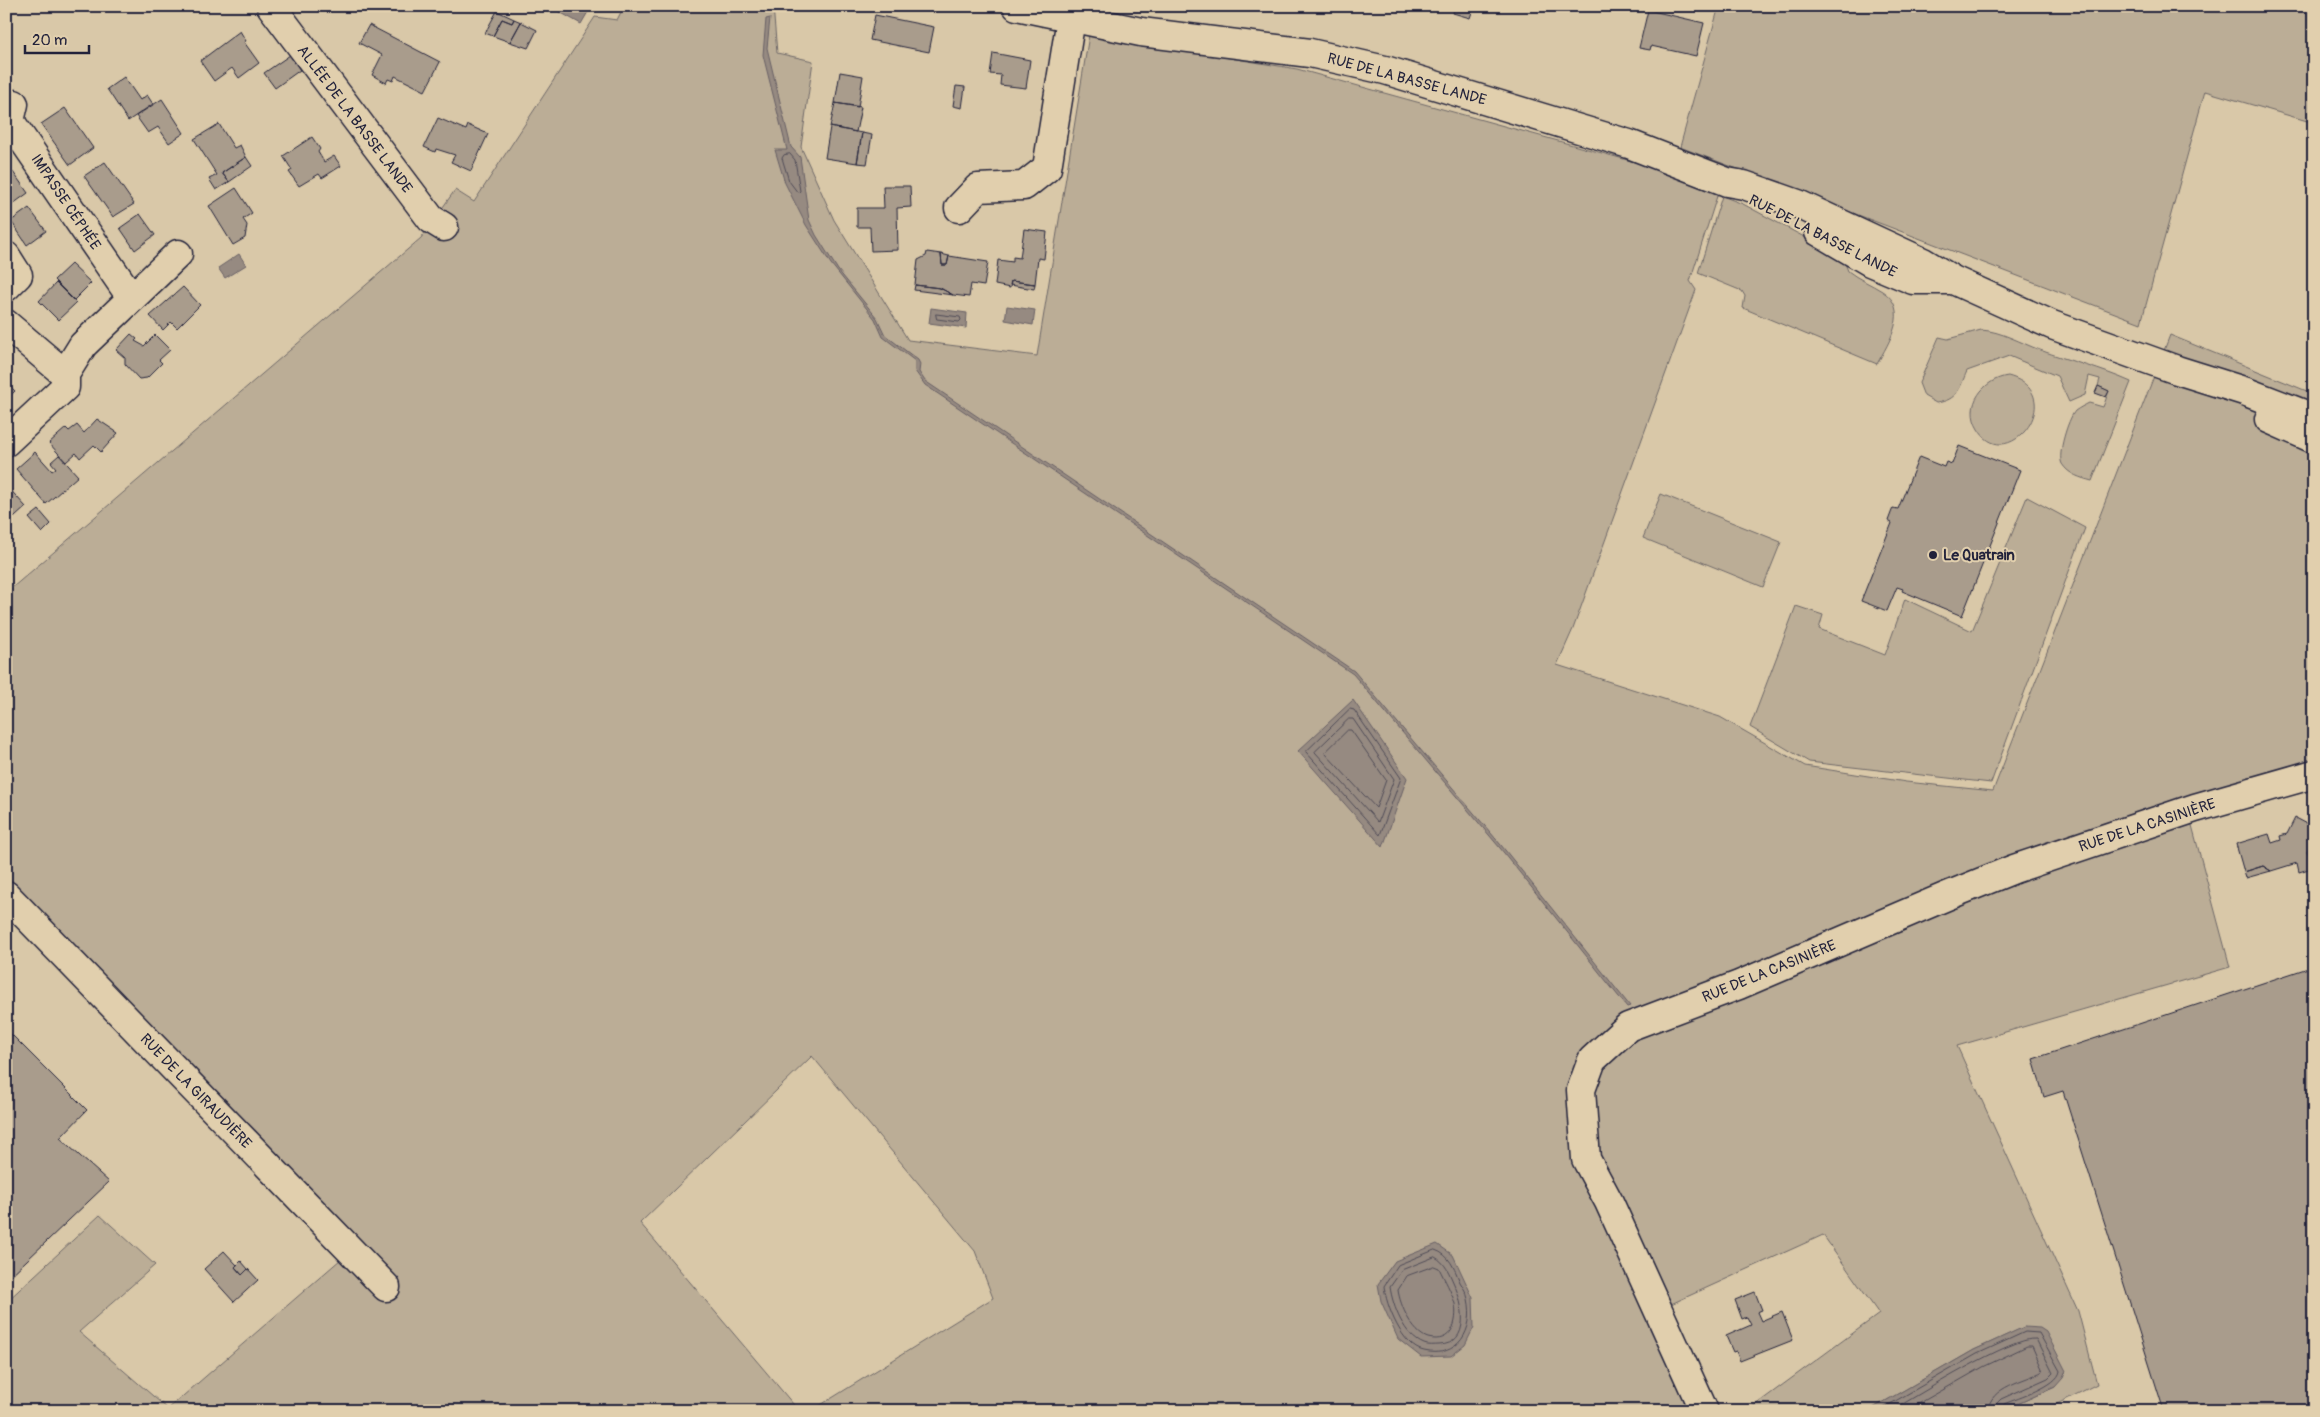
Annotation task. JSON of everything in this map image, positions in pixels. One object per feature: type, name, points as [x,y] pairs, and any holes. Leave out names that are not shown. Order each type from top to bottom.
[{"type":"street","name":"ALLÉE DE LA BASSE LANDE","points":[[271,6],[431,219],[444,227]]},
{"type":"street","name":"RUE DE LA BASSE LANDE","points":[[1017,6],[1141,32],[1310,53],[1385,70],[1629,144],[1727,182],[1741,194],[1817,231],[1870,262],[1913,280],[1953,280],[2052,325],[2177,370],[2244,391],[2314,418]]},
{"type":"street","points":[[958,208],[978,188],[1024,186],[1047,168],[1071,18]]},
{"type":"street","name":"IMPASSE CÉPHÉE","points":[[14,104],[10,121],[132,298]]},
{"type":"street","points":[[6,442],[65,387],[65,374],[83,345],[178,254]]},
{"type":"street","points":[[6,256],[18,275],[6,287]]},
{"type":"street","points":[[6,324],[65,374]]},
{"type":"street","name":"RUE DE LA BASSE LANDE","points":[[2177,370],[2262,416],[2314,439]]},
{"type":"street","name":"RUE DE LA CASINIÈRE","points":[[1704,1411],[1609,1202],[1586,1159],[1580,1090],[1592,1060],[1628,1026],[1739,985],[2014,869],[2195,808],[2314,774]]},
{"type":"street","name":"RUE DE LA GIRAUDIÈRE","points":[[6,895],[386,1287]]},
{"type":"shaded area","points":[[624,6],[773,6],[777,53],[813,61],[801,147],[834,220],[908,340],[1037,356],[1089,35],[1297,69],[1649,166],[1718,193],[1690,281],[1696,290],[1573,629],[1557,665],[1720,717],[1805,766],[1906,782],[1993,791],[2170,335],[2314,394],[2314,765],[2186,803],[2230,967],[1957,1046],[2078,1311],[2097,1384],[2043,1411],[2002,1411],[2055,1387],[2025,1327],[1974,1350],[1868,1411],[1747,1411],[1879,1314],[1823,1235],[1649,1314],[1693,1411],[811,1411],[993,1298],[975,1251],[812,1056],[640,1223],[799,1411],[6,1411],[6,1302],[100,1215],[155,1265],[79,1332],[168,1409],[341,1259],[6,911],[6,593],[421,238],[455,190],[474,202],[595,17],[617,20]]},
{"type":"shaded area","points":[[1719,6],[2314,6],[2314,123],[2205,91],[2141,323],[1680,147]]},
{"type":"shaded area","points":[[1722,196],[1743,204],[1843,258],[1848,271],[1891,298],[1895,307],[1895,326],[1892,336],[1877,364],[1743,308],[1745,296],[1742,291],[1698,273]]},
{"type":"shaded area","points":[[1981,330],[2003,335],[2131,382],[2092,481],[2068,471],[2062,464],[2061,453],[2066,429],[2075,411],[2089,403],[2103,407],[2109,391],[2098,386],[2100,379],[2089,376],[2085,395],[2069,402],[2057,376],[2009,356],[1967,371],[1957,393],[1943,402],[1936,403],[1924,396],[1919,383],[1939,337],[1948,339]]},
{"type":"shaded area","points":[[2008,376],[2026,385],[2034,398],[2034,413],[2028,427],[2017,438],[2004,444],[1990,441],[1978,429],[1973,411],[1978,395],[1984,388],[1999,378]]},
{"type":"shaded area","points":[[1661,494],[1781,542],[1763,587],[1643,538]]},
{"type":"shaded area","points":[[2027,497],[2085,528],[1991,783],[1809,762],[1750,727],[1796,606],[1823,615],[1819,629],[1885,655],[1905,599],[1972,631]]},
{"type":"water","points":[[558,6],[579,6],[588,12],[581,24],[556,10]]},
{"type":"water","points":[[770,18],[767,48],[791,147],[800,157],[809,220],[838,270],[877,318],[885,335],[918,360],[920,364],[919,372],[925,381],[1354,671],[1501,845],[1630,1006],[1627,1007],[1500,848],[1353,674],[925,385],[915,371],[915,361],[883,337],[875,319],[831,264],[806,225],[785,183],[775,150],[787,150],[763,55],[766,19]]},
{"type":"water","points":[[239,254],[246,265],[225,278],[218,268]]},
{"type":"water","points":[[1007,306],[1035,310],[1033,325],[1005,320]]},
{"type":"water","points":[[931,308],[967,313],[966,328],[929,323]]},
{"type":"water","points":[[1353,700],[1407,778],[1383,847],[1298,751]]},
{"type":"water","points":[[1437,1244],[1453,1255],[1473,1298],[1474,1327],[1465,1345],[1451,1356],[1421,1357],[1398,1339],[1381,1301],[1378,1284],[1395,1261]]},
{"type":"water","points":[[2024,1327],[2040,1328],[2046,1332],[2066,1371],[2055,1387],[2002,1411],[1868,1411],[1974,1350]]},
{"type":"building","points":[[1431,6],[1474,6],[1470,18],[1453,13],[1454,9],[1446,7],[1442,10]]},
{"type":"building","points":[[1648,10],[1704,23],[1696,56],[1651,46],[1650,50],[1639,48]]},
{"type":"building","points":[[497,11],[514,19],[512,23],[502,19],[493,36],[485,33]]},
{"type":"building","points":[[875,15],[934,27],[929,52],[870,40]]},
{"type":"building","points":[[502,19],[512,23],[514,19],[521,22],[510,42],[493,36]]},
{"type":"building","points":[[521,22],[537,30],[528,48],[510,42]]},
{"type":"building","points":[[369,25],[440,62],[425,91],[395,76],[393,81],[388,79],[386,83],[372,75],[382,55],[359,43]]},
{"type":"building","points":[[240,31],[246,41],[244,42],[259,63],[239,78],[232,68],[214,81],[200,61]]},
{"type":"building","points":[[993,53],[1030,60],[1026,88],[1000,85],[1001,75],[990,74]]},
{"type":"building","points":[[290,55],[300,70],[275,88],[264,73]]},
{"type":"building","points":[[840,72],[863,76],[858,107],[835,103]]},
{"type":"building","points":[[124,77],[140,100],[147,95],[153,104],[128,121],[107,89]]},
{"type":"building","points":[[956,86],[965,87],[962,108],[953,106]]},
{"type":"building","points":[[162,99],[184,133],[169,143],[158,127],[148,133],[136,116]]},
{"type":"building","points":[[835,103],[861,107],[856,132],[830,127]]},
{"type":"building","points":[[65,108],[93,148],[70,165],[41,124]]},
{"type":"building","points":[[438,118],[466,130],[468,125],[488,134],[471,171],[451,162],[455,155],[436,149],[435,152],[424,147]]},
{"type":"building","points":[[219,124],[234,148],[240,145],[246,157],[222,173],[229,182],[216,190],[209,179],[217,175],[194,139]]},
{"type":"building","points":[[830,127],[862,133],[857,163],[825,158]]},
{"type":"building","points":[[862,133],[872,135],[867,164],[857,163]]},
{"type":"building","points":[[312,137],[320,149],[318,152],[324,162],[334,156],[341,166],[322,178],[319,174],[299,186],[289,172],[292,170],[283,156]]},
{"type":"building","points":[[246,157],[252,166],[229,182],[222,173]]},
{"type":"building","points":[[105,162],[134,204],[113,217],[84,176]]},
{"type":"building","points":[[13,172],[28,193],[6,209],[6,177]]},
{"type":"building","points":[[883,186],[910,186],[911,207],[897,208],[898,250],[871,251],[870,227],[857,227],[857,208],[884,208]]},
{"type":"building","points":[[236,188],[252,213],[243,219],[247,225],[245,238],[233,245],[209,206]]},
{"type":"building","points":[[29,208],[46,231],[27,245],[11,221]]},
{"type":"building","points":[[140,214],[155,235],[135,250],[120,228]]},
{"type":"building","points":[[1024,229],[1047,232],[1044,259],[1038,258],[1035,284],[1011,281],[1010,288],[995,285],[998,260],[1013,262],[1013,257],[1020,258]]},
{"type":"building","points":[[927,252],[941,254],[942,265],[947,265],[949,256],[988,262],[984,286],[971,284],[969,297],[953,295],[940,288],[915,285],[918,260],[926,256]]},
{"type":"building","points":[[941,254],[949,256],[947,265],[942,265]]},
{"type":"building","points":[[71,264],[91,283],[74,300],[54,280]]},
{"type":"building","points":[[1011,281],[1035,284],[1034,289],[1010,285]]},
{"type":"building","points":[[56,283],[76,303],[58,320],[39,301]]},
{"type":"building","points":[[915,285],[940,288],[953,295],[914,290]]},
{"type":"building","points":[[183,287],[200,305],[177,328],[171,322],[163,330],[150,316]]},
{"type":"building","points":[[131,334],[137,339],[135,341],[144,346],[155,335],[170,350],[159,360],[162,363],[147,378],[139,379],[125,364],[125,358],[116,350]]},
{"type":"building","points":[[6,382],[15,391],[6,400]]},
{"type":"building","points":[[2098,386],[2109,391],[2106,397],[2095,393]]},
{"type":"building","points":[[97,419],[118,433],[101,452],[94,445],[80,458],[76,453],[66,462],[49,443],[66,428],[69,431],[77,425],[84,433]]},
{"type":"building","name":"Le Quatrain","points":[[1959,446],[2020,470],[1962,616],[1902,591],[1903,589],[1897,587],[1887,611],[1861,601],[1892,523],[1888,521],[1893,508],[1898,509],[1919,457],[1944,467],[1946,462],[1952,464]]},
{"type":"building","points":[[35,452],[52,471],[56,468],[51,462],[59,455],[78,476],[46,504],[16,469]]},
{"type":"building","points":[[6,485],[26,507],[15,517],[6,508]]},
{"type":"building","points":[[39,510],[51,524],[42,533],[29,518]]},
{"type":"building","points":[[2295,818],[2314,828],[2314,838],[2307,851],[2314,864],[2312,868],[2299,872],[2297,863],[2271,871],[2263,866],[2244,872],[2236,844],[2269,834],[2272,843],[2281,840],[2280,836],[2287,834]]},
{"type":"building","points":[[2263,866],[2271,871],[2246,878],[2244,872]]},
{"type":"building","points":[[2314,966],[2314,1411],[2164,1411],[2063,1091],[2044,1097],[2033,1059]]},
{"type":"building","points":[[6,1029],[87,1110],[60,1138],[109,1182],[6,1280]]},
{"type":"building","points":[[224,1251],[237,1265],[235,1267],[242,1275],[248,1269],[258,1280],[234,1302],[204,1269]]},
{"type":"building","points":[[241,1261],[248,1269],[242,1275],[235,1267]]},
{"type":"building","points":[[1755,1292],[1762,1310],[1757,1312],[1761,1321],[1782,1312],[1793,1340],[1740,1361],[1736,1351],[1733,1352],[1726,1336],[1751,1325],[1747,1317],[1742,1319],[1735,1300]]},
{"type":"place","name":"Le Quatrain","points":[[1933,555]]}]
